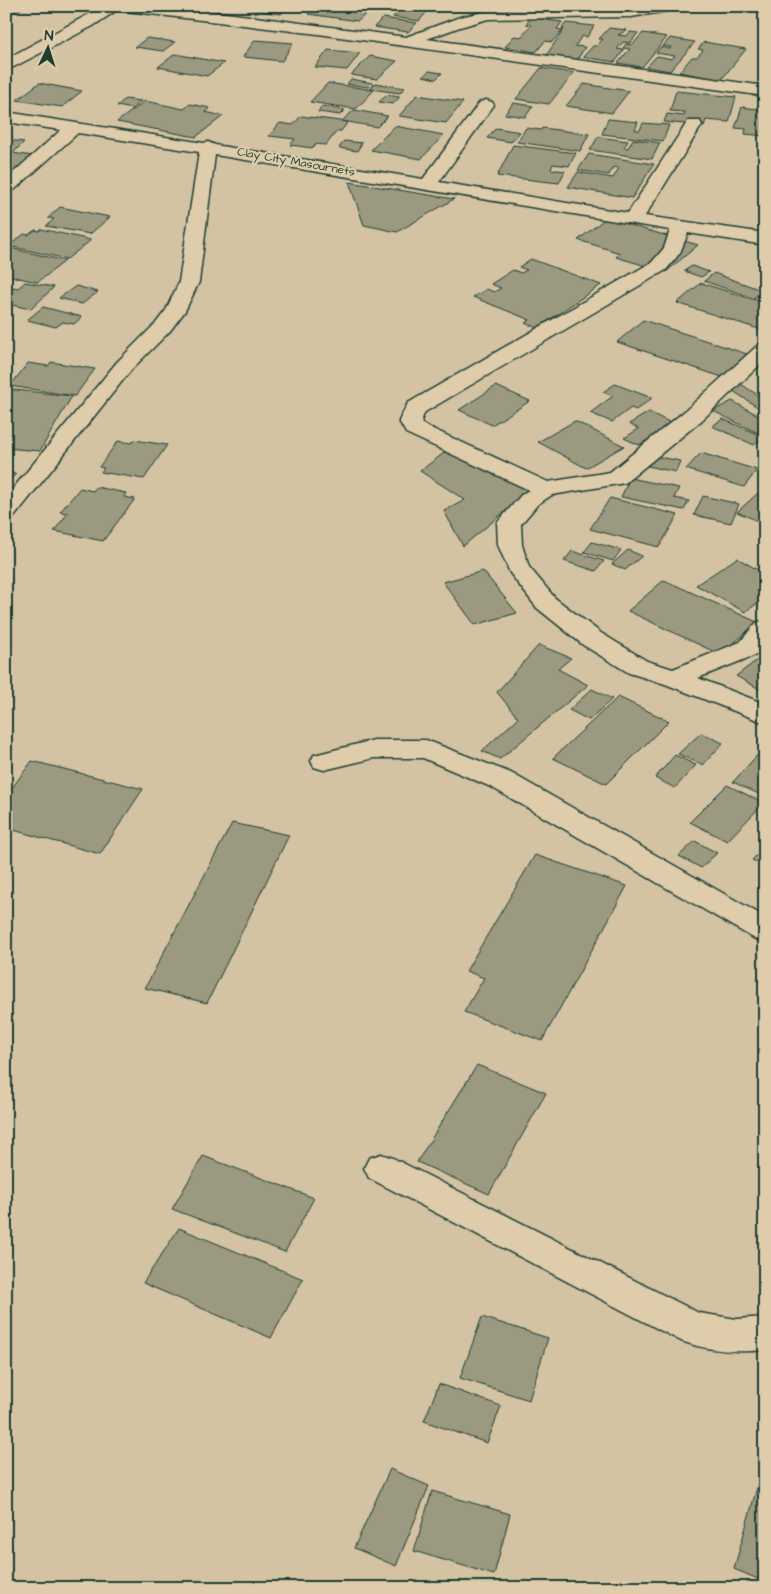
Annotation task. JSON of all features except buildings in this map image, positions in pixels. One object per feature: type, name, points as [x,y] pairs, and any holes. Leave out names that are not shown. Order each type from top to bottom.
[{"type":"street","points":[[6,66],[116,6],[218,16],[765,91]]},
{"type":"street","points":[[407,42],[469,20],[497,14],[604,14],[675,6]]},
{"type":"street","points":[[428,185],[486,105]]},
{"type":"street","name":"Clay City Masournets","points":[[6,117],[208,147],[584,212],[765,239]]},
{"type":"street","points":[[633,220],[694,125]]},
{"type":"street","points":[[6,188],[75,127]]},
{"type":"street","points":[[6,512],[124,366],[163,327],[175,311],[189,282],[208,147]]},
{"type":"street","points":[[546,489],[414,428],[410,420],[416,408],[659,266],[667,259],[677,243],[680,227]]},
{"type":"street","points":[[765,349],[694,414],[617,478],[546,489],[530,499],[509,522],[510,545],[518,568],[546,603],[592,639],[638,667],[674,678],[765,714]]},
{"type":"street","points":[[674,678],[749,648],[765,628]]},
{"type":"street","points":[[324,761],[374,748],[426,748],[501,780],[765,931]]},
{"type":"street","points":[[381,1168],[694,1328],[737,1336],[765,1333]]}]
